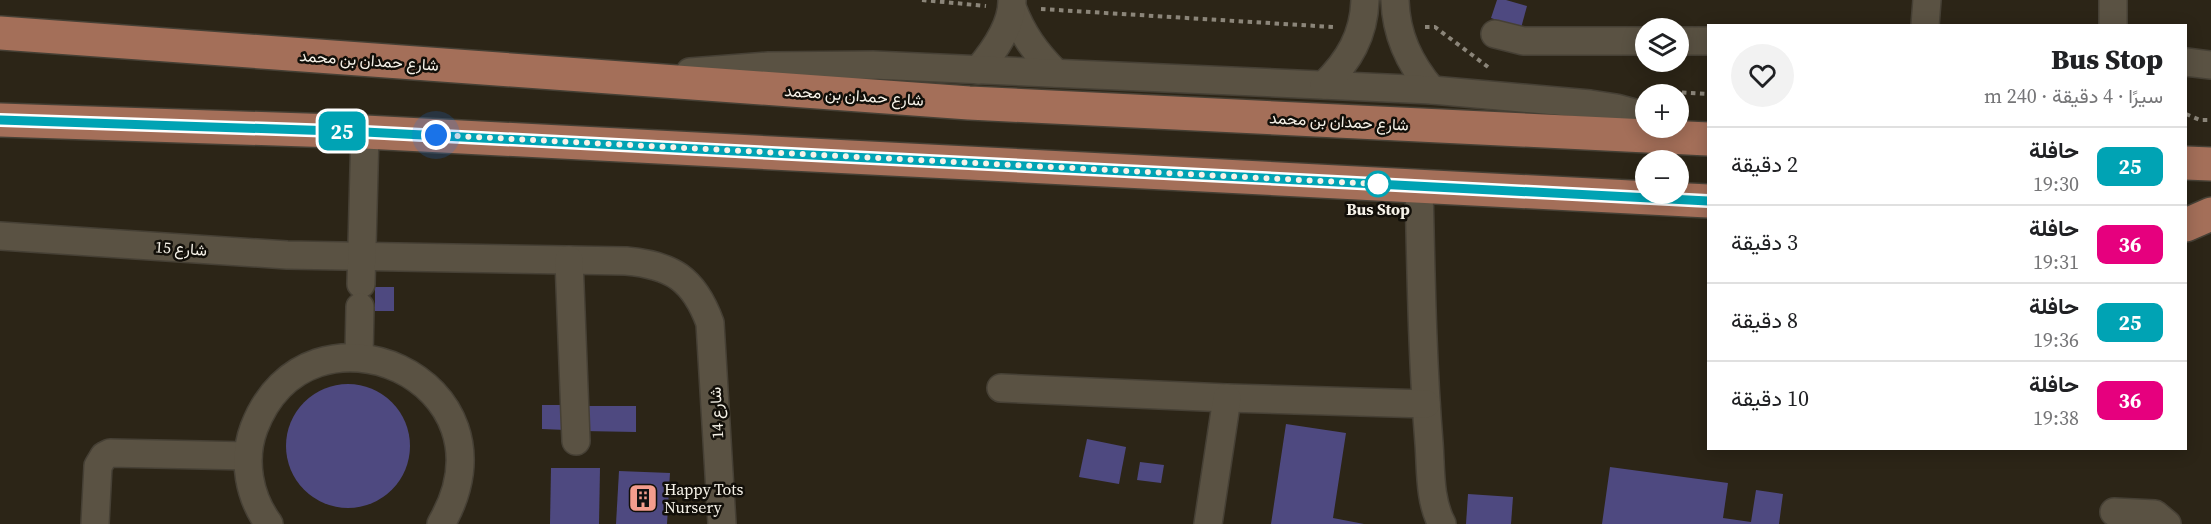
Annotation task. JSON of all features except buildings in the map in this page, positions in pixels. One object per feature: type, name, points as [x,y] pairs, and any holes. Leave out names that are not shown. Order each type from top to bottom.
[{"type":"main road","name":"شارع حمدان بن محمد","points":[[0,33],[969,103],[1635,133]]},
{"type":"main road","points":[[0,120],[365,132],[1707,201]]},
{"type":"main road","points":[[2187,162],[2211,164]]},
{"type":"main road","points":[[2187,226],[2211,214]]},
{"type":"main road","points":[[2187,226],[2211,228]]},
{"type":"street","points":[[1324,85],[1347,60],[1361,28],[1365,0]]},
{"type":"street","points":[[1395,0],[1398,27],[1410,61],[1432,90]]},
{"type":"street","points":[[1925,24],[1927,0]]},
{"type":"street","points":[[2113,0],[2113,24]]},
{"type":"street","points":[[978,70],[1002,36],[1012,4]]},
{"type":"street","points":[[1012,4],[1025,36],[1056,73]]},
{"type":"street","points":[[1495,34],[1523,41],[1635,41]]},
{"type":"street","points":[[1689,41],[1707,41]]},
{"type":"street","points":[[2187,62],[2211,65]]},
{"type":"street","points":[[626,79],[697,71],[790,66],[873,65],[1432,90],[1616,108],[1635,105]]},
{"type":"street","points":[[359,357],[365,132]]},
{"type":"street","points":[[1419,186],[1425,404],[1432,490],[1442,524]]},
{"type":"street","name":"شارع 15","points":[[0,236],[214,251],[361,283],[569,260],[650,263],[672,272],[690,285],[703,304]]},
{"type":"street","points":[[569,260],[576,441]]},
{"type":"street","name":"شارع 14","points":[[703,304],[710,323],[712,344],[722,524]]},
{"type":"street","points":[[269,524],[254,497],[249,477],[252,436],[259,417],[283,385],[300,372],[338,358],[359,357],[379,360],[399,367],[417,378],[433,392],[450,418],[459,447],[460,468],[457,488],[441,524]]},
{"type":"street","points":[[1001,388],[1425,404]]},
{"type":"street","points":[[1208,524],[1227,398]]},
{"type":"street","points":[[95,524],[98,466],[100,460],[110,453],[249,456]]},
{"type":"street","points":[[2114,512],[2155,514],[2167,524]]},
{"type":"path","points":[[922,0],[1361,28]]},
{"type":"path","points":[[1398,27],[1435,27],[1490,68]]},
{"type":"path","points":[[1689,97],[1707,94]]},
{"type":"path","points":[[2187,114],[2200,120],[2211,120]]},
{"type":"bus line","name":"25","points":[[0,120],[365,132],[1707,201]]},
{"type":"place","name":"Bus Stop","points":[[1378,184]]},
{"type":"place","name":"Happy Tots Nursery","points":[[643,498]]},
{"type":"route","points":[[436,135],[1378,184]]}]
